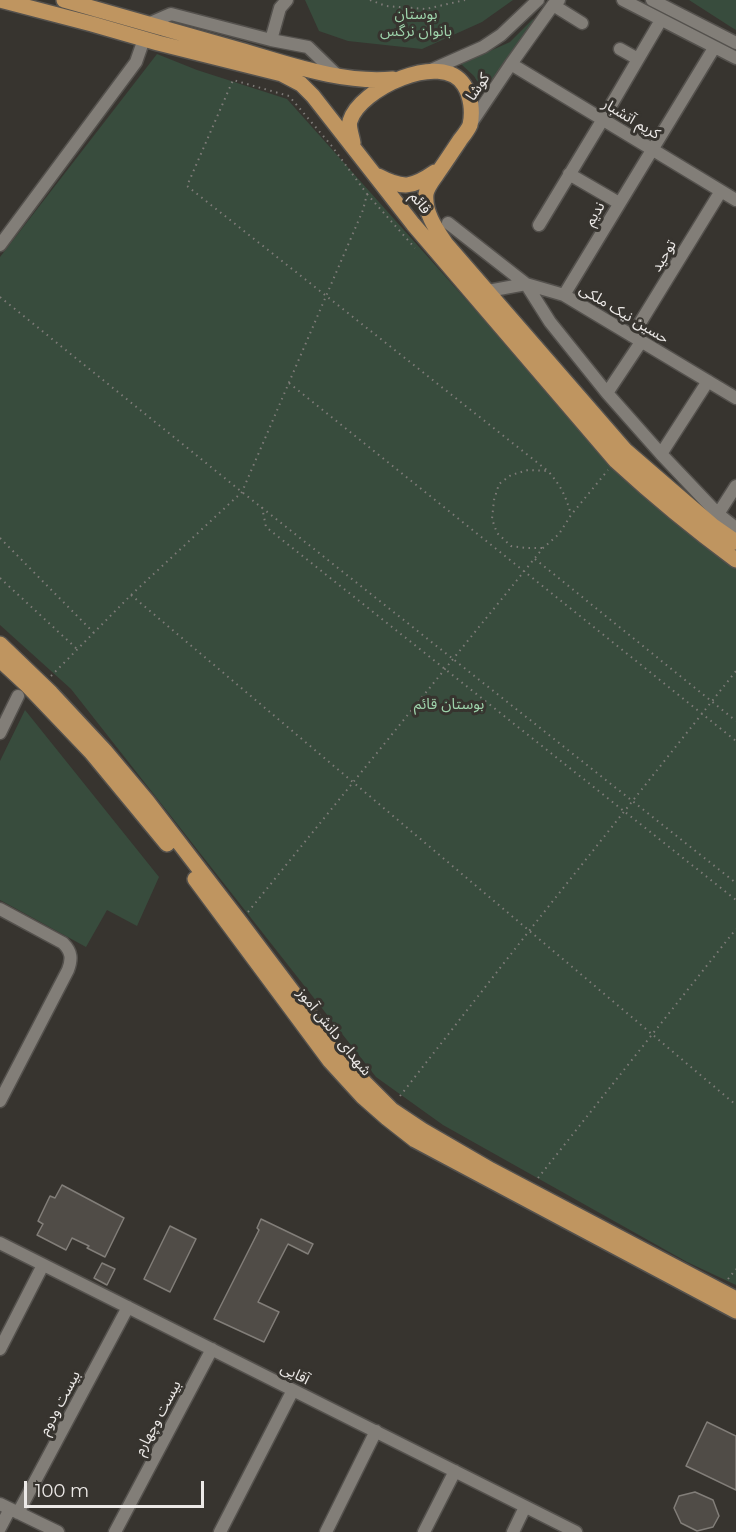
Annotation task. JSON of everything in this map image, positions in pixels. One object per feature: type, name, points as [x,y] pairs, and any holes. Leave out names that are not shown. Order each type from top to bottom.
[{"type":"main road","name":"قائم","points":[[0,0],[282,74],[301,84],[429,242],[616,461],[643,486],[736,560]]},
{"type":"main road","points":[[64,0],[339,76],[380,80],[405,78]]},
{"type":"main road","points":[[144,39],[148,24]]},
{"type":"main road","points":[[354,148],[349,123],[354,110],[371,93],[405,78],[431,70],[446,72],[458,77],[470,98],[470,126],[440,169],[420,183],[406,186],[393,184],[376,175]]},
{"type":"main road","name":"قائم","points":[[440,169],[426,190],[426,204],[446,244],[625,450],[713,526],[736,542]]},
{"type":"main road","points":[[0,644],[51,693],[105,751],[233,912],[341,1056],[392,1110],[491,1170],[736,1299]]},
{"type":"main road","name":"شهدای دانش آموز","points":[[0,660],[91,752],[176,854],[330,1061],[362,1096],[415,1140],[736,1311]]},
{"type":"street","points":[[272,40],[280,8],[287,0]]},
{"type":"street","points":[[431,70],[501,35],[538,0]]},
{"type":"street","points":[[623,0],[736,58]]},
{"type":"street","points":[[652,0],[736,43]]},
{"type":"street","points":[[556,3],[582,23]]},
{"type":"street","name":"کوشا","points":[[470,126],[511,64],[556,3]]},
{"type":"street","points":[[148,24],[171,14],[308,47],[339,76]]},
{"type":"street","points":[[539,225],[661,20]]},
{"type":"street","points":[[0,245],[136,62],[144,39]]},
{"type":"street","name":"ندیم","points":[[564,296],[714,48]]},
{"type":"street","points":[[620,49],[638,59]]},
{"type":"street","name":"کریم آتشبار","points":[[511,64],[736,200]]},
{"type":"street","points":[[569,174],[619,203]]},
{"type":"street","name":"توحید","points":[[607,393],[721,191]]},
{"type":"street","points":[[448,223],[526,284],[550,322],[607,393],[718,514],[736,528]]},
{"type":"street","name":"حسین نیک ملکی","points":[[488,291],[526,284],[564,296],[736,398]]},
{"type":"street","points":[[661,454],[708,381]]},
{"type":"street","points":[[718,514],[736,486]]},
{"type":"street","points":[[0,733],[18,696]]},
{"type":"street","points":[[0,909],[63,943],[69,949],[71,957],[68,970],[0,1101]]},
{"type":"street","name":"آقایی","points":[[0,1244],[576,1532]]},
{"type":"street","points":[[0,1349],[43,1265]]},
{"type":"street","name":"بیست ودوم","points":[[0,1528],[128,1307]]},
{"type":"street","name":"بیست وچهارم","points":[[115,1532],[212,1349]]},
{"type":"street","points":[[220,1532],[293,1390]]},
{"type":"street","points":[[326,1532],[376,1431]]},
{"type":"street","points":[[424,1532],[455,1471]]},
{"type":"street","points":[[513,1532],[525,1507]]},
{"type":"street","points":[[10,1508],[58,1532]]},
{"type":"path","points":[[370,0],[386,6],[426,9],[465,0]]},
{"type":"path","points":[[51,676],[131,596],[242,492],[289,383],[326,296],[363,210],[367,194],[331,145],[289,96],[233,81],[188,186],[326,296],[548,471],[567,498],[571,515]]},
{"type":"path","points":[[0,297],[242,492],[736,883]]},
{"type":"path","points":[[289,383],[736,741]]},
{"type":"path","points":[[248,912],[543,548],[559,534],[571,515],[616,461]]},
{"type":"path","points":[[543,548],[512,546],[497,532],[492,519],[499,484],[511,476],[528,470],[548,471]]},
{"type":"path","points":[[262,507],[266,527],[736,900]]},
{"type":"path","points":[[0,538],[94,633]]},
{"type":"path","points":[[534,559],[736,721]]},
{"type":"path","points":[[0,578],[78,650]]},
{"type":"path","points":[[131,596],[736,1105]]},
{"type":"path","points":[[400,1096],[736,671]]},
{"type":"path","points":[[538,1178],[736,929]]},
{"type":"path","points":[[727,1280],[736,1269]]},
{"type":"green space","name":"بوستان بانوان نرگس","points":[[305,0],[513,0],[482,22],[422,49],[348,41],[319,31]]},
{"type":"green space","points":[[689,0],[736,0],[736,30],[731,27]]},
{"type":"green space","points":[[533,19],[536,22],[483,91],[474,76],[461,64],[510,42]]},
{"type":"green space","name":"بوستان قائم","points":[[157,54],[197,70],[287,99],[627,480],[736,563],[736,1285],[687,1262],[443,1125],[376,1077],[71,689],[0,625],[0,257]]},
{"type":"green space","points":[[25,710],[159,877],[137,926],[107,910],[86,947],[0,900],[0,761]]},
{"type":"building","points":[[62,1185],[124,1218],[105,1257],[72,1238],[66,1250],[37,1235],[43,1224],[38,1221],[50,1196],[55,1198]]},
{"type":"building","points":[[261,1219],[313,1244],[308,1254],[288,1244],[258,1302],[279,1312],[264,1342],[214,1319],[259,1230],[257,1228]]},
{"type":"building","points":[[170,1226],[196,1239],[170,1292],[144,1279]]},
{"type":"building","points":[[102,1263],[115,1269],[107,1285],[94,1278]]},
{"type":"building","points":[[707,1422],[736,1436],[736,1490],[686,1466]]},
{"type":"building","points":[[695,1492],[713,1500],[719,1516],[713,1527],[697,1531],[681,1523],[674,1508],[679,1496]]}]
